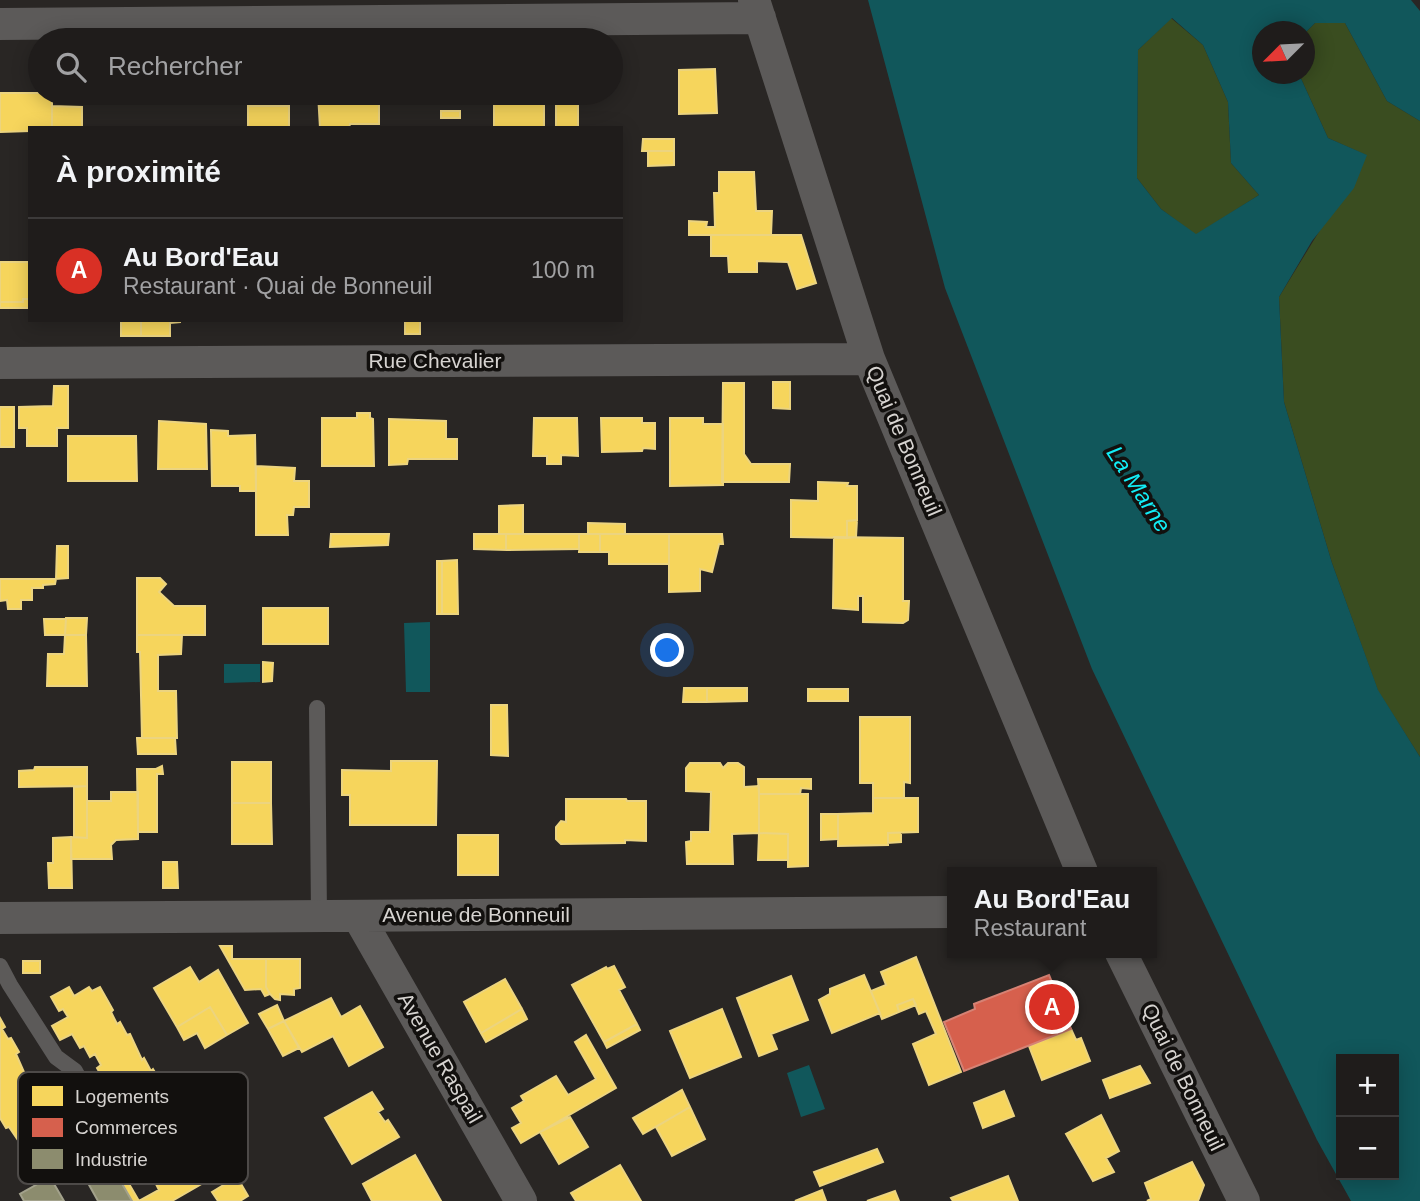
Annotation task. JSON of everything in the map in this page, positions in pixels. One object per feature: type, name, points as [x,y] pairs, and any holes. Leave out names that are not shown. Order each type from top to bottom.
[{"type":"street","points":[[0,24],[757,9]]},
{"type":"street","name":"Quai de Bonneuil","points":[[757,9],[869,359],[1080,867]]},
{"type":"street","name":"Rue Chevalier","points":[[0,363],[869,359]]},
{"type":"street","name":"Avenue de Bonneuil","points":[[0,918],[947,912]]},
{"type":"street","name":"Avenue Raspail","points":[[358,916],[521,1201]]},
{"type":"street","name":"Quai de Bonneuil","points":[[1123,958],[1244,1201]]},
{"type":"lane","points":[[317,708],[319,916]]},
{"type":"lane","points":[[0,966],[56,1057],[76,1072]]},
{"type":"green space","points":[[1171,18],[1203,45],[1228,102],[1231,163],[1259,195],[1196,235],[1161,209],[1137,178],[1138,50]]},
{"type":"green space","points":[[1315,23],[1345,23],[1387,101],[1420,121],[1420,757],[1378,691],[1332,563],[1284,402],[1279,297],[1366,155],[1328,138],[1304,84],[1315,84]]},
{"type":"water","name":"La Marne","points":[[868,0],[1411,0],[1420,11],[1420,121],[1387,101],[1345,23],[1252,21],[1252,84],[1304,84],[1328,138],[1367,155],[1354,188],[1312,241],[1279,297],[1284,402],[1332,563],[1378,690],[1420,757],[1420,1201],[1351,1201],[1339,1180],[1399,1180],[1399,1054],[1336,1054],[1336,1174],[1317,1140],[1092,669],[945,288]],"holes":[[[1172,18],[1203,45],[1228,102],[1231,163],[1259,195],[1196,234],[1161,209],[1137,178],[1138,50]]]},
{"type":"water","points":[[430,622],[430,692],[406,692],[404,623]]},
{"type":"water","points":[[224,664],[260,664],[260,682],[224,683]]},
{"type":"water","points":[[809,1065],[825,1109],[801,1117],[787,1073]]},
{"type":"building: Logements","points":[[715,69],[717,113],[679,114],[679,70]]},
{"type":"building: Logements","points":[[0,93],[28,93],[28,105],[52,105],[52,126],[28,126],[28,131],[0,132]]},
{"type":"building: Logements","points":[[319,105],[379,105],[379,124],[320,126]]},
{"type":"building: Logements","points":[[494,105],[544,105],[544,126],[494,126]]},
{"type":"building: Logements","points":[[556,105],[578,105],[578,126],[556,126]]},
{"type":"building: Logements","points":[[52,106],[82,107],[82,126],[52,126]]},
{"type":"building: Logements","points":[[248,106],[289,106],[289,126],[248,126]]},
{"type":"building: Logements","points":[[441,111],[460,111],[460,118],[441,118]]},
{"type":"building: Logements","points":[[643,139],[674,139],[674,151],[642,151]]},
{"type":"building: Logements","points":[[648,151],[674,151],[674,165],[648,166]]},
{"type":"building: Logements","points":[[719,172],[754,172],[756,211],[772,211],[771,235],[689,235],[689,221],[707,222],[706,227],[715,227],[714,193],[719,193]]},
{"type":"building: Logements","points":[[711,235],[801,235],[816,283],[797,289],[788,262],[757,261],[757,272],[729,272],[728,256],[711,256]]},
{"type":"building: Logements","points":[[0,262],[28,262],[28,299],[23,299],[23,302],[0,302]]},
{"type":"building: Logements","points":[[23,299],[28,299],[28,308],[0,308],[0,302],[23,302]]},
{"type":"building: Logements","points":[[121,322],[141,322],[141,336],[121,336]]},
{"type":"building: Logements","points":[[141,322],[180,322],[170,323],[170,336],[141,336]]},
{"type":"building: Logements","points":[[405,322],[420,322],[420,334],[405,334]]},
{"type":"building: Logements","points":[[773,382],[790,382],[790,409],[773,408]]},
{"type":"building: Logements","points":[[723,383],[744,383],[744,454],[751,464],[790,464],[789,482],[722,482]]},
{"type":"building: Logements","points":[[54,386],[68,386],[68,428],[57,428],[57,446],[27,446],[27,428],[19,428],[19,407],[53,406]]},
{"type":"building: Logements","points":[[0,407],[14,407],[14,447],[0,447]]},
{"type":"building: Logements","points":[[357,413],[370,413],[370,418],[373,419],[374,466],[322,466],[322,418],[357,418]]},
{"type":"building: Logements","points":[[534,418],[577,418],[578,456],[561,455],[561,464],[547,464],[547,456],[533,456]]},
{"type":"building: Logements","points":[[601,418],[642,418],[642,423],[655,423],[655,449],[602,452]]},
{"type":"building: Logements","points":[[670,418],[703,418],[703,424],[723,424],[723,485],[670,486]]},
{"type":"building: Logements","points":[[389,419],[446,421],[446,439],[457,439],[457,459],[408,459],[407,464],[389,465]]},
{"type":"building: Logements","points":[[159,421],[206,424],[207,469],[158,469]]},
{"type":"building: Logements","points":[[211,430],[228,431],[228,436],[255,435],[256,491],[240,491],[240,486],[212,486]]},
{"type":"building: Logements","points":[[68,436],[136,436],[137,481],[68,481]]},
{"type":"building: Logements","points":[[256,466],[295,468],[294,481],[309,481],[309,507],[294,507],[293,515],[287,515],[288,535],[256,535]]},
{"type":"building: Logements","points":[[818,482],[857,486],[857,520],[847,521],[847,538],[791,537],[791,500],[818,501]]},
{"type":"building: Logements","points":[[523,505],[523,534],[499,534],[499,506]]},
{"type":"building: Logements","points":[[857,520],[856,537],[847,538],[847,521]]},
{"type":"building: Logements","points":[[588,523],[625,524],[625,534],[588,534]]},
{"type":"building: Logements","points":[[331,534],[389,534],[388,545],[330,547]]},
{"type":"building: Logements","points":[[474,534],[506,534],[506,550],[474,549]]},
{"type":"building: Logements","points":[[506,534],[579,534],[579,549],[506,550]]},
{"type":"building: Logements","points":[[579,534],[600,534],[600,552],[579,552]]},
{"type":"building: Logements","points":[[600,534],[669,534],[669,564],[609,564],[609,552],[600,552]]},
{"type":"building: Logements","points":[[669,534],[722,534],[723,544],[719,544],[712,572],[700,569],[700,591],[669,592]]},
{"type":"building: Logements","points":[[834,537],[903,538],[903,601],[909,601],[908,620],[903,623],[863,622],[863,596],[858,596],[858,610],[833,608]]},
{"type":"building: Logements","points":[[57,546],[68,546],[68,578],[56,579]]},
{"type":"building: Logements","points":[[457,560],[458,614],[442,614],[442,561]]},
{"type":"building: Logements","points":[[437,561],[442,561],[442,614],[437,614]]},
{"type":"building: Logements","points":[[137,578],[160,578],[166,584],[159,592],[174,606],[205,606],[205,635],[137,635]]},
{"type":"building: Logements","points":[[0,579],[56,579],[55,584],[32,588],[32,600],[21,600],[21,609],[8,609],[7,600],[0,601]]},
{"type":"building: Logements","points":[[263,608],[328,608],[328,644],[263,644]]},
{"type":"building: Logements","points":[[66,618],[87,618],[86,635],[65,635]]},
{"type":"building: Logements","points":[[44,619],[66,619],[65,635],[45,635]]},
{"type":"building: Logements","points":[[65,635],[86,635],[87,686],[47,686],[48,654],[64,654]]},
{"type":"building: Logements","points":[[137,635],[182,635],[181,654],[158,655],[158,691],[176,691],[177,738],[142,738],[140,652],[137,652]]},
{"type":"building: Logements","points":[[263,662],[273,663],[272,681],[263,682]]},
{"type":"building: Logements","points":[[684,688],[707,688],[707,702],[683,702]]},
{"type":"building: Logements","points":[[707,688],[747,688],[747,701],[707,702]]},
{"type":"building: Logements","points":[[808,689],[848,689],[848,701],[808,701]]},
{"type":"building: Logements","points":[[491,705],[507,705],[508,756],[491,755]]},
{"type":"building: Logements","points":[[860,717],[910,717],[910,783],[904,782],[904,798],[873,798],[873,783],[860,783]]},
{"type":"building: Logements","points":[[137,738],[175,738],[176,754],[138,754]]},
{"type":"building: Logements","points":[[391,761],[437,761],[436,825],[350,825],[350,795],[342,795],[342,770],[391,771]]},
{"type":"building: Logements","points":[[232,762],[271,762],[271,803],[232,803]]},
{"type":"building: Logements","points":[[690,763],[720,763],[723,768],[728,763],[738,763],[744,767],[744,787],[759,786],[759,833],[732,834],[733,864],[687,864],[686,842],[691,841],[691,832],[710,832],[711,792],[686,791],[686,768]]},
{"type":"building: Logements","points":[[162,766],[163,774],[157,774],[157,832],[138,832],[137,769],[156,769]]},
{"type":"building: Logements","points":[[35,767],[87,767],[87,786],[19,787],[19,771],[34,770]]},
{"type":"building: Logements","points":[[758,779],[811,779],[811,789],[801,788],[800,794],[759,794]]},
{"type":"building: Logements","points":[[87,786],[87,838],[74,837],[74,787]]},
{"type":"building: Logements","points":[[111,792],[138,792],[138,839],[116,840],[111,845],[112,859],[71,859],[71,837],[87,838],[87,801],[111,801]]},
{"type":"building: Logements","points":[[759,794],[808,794],[808,866],[788,867],[788,834],[759,833]]},
{"type":"building: Logements","points":[[873,798],[918,798],[918,832],[888,833],[888,845],[838,846],[838,814],[873,813]]},
{"type":"building: Logements","points":[[566,799],[646,801],[646,841],[561,844],[556,839],[556,827],[561,821],[566,822]]},
{"type":"building: Logements","points":[[232,803],[271,803],[272,844],[232,844]]},
{"type":"building: Logements","points":[[821,814],[838,814],[838,839],[821,840]]},
{"type":"building: Logements","points":[[759,833],[788,834],[788,860],[758,860]]},
{"type":"building: Logements","points":[[888,833],[901,833],[901,842],[888,843]]},
{"type":"building: Logements","points":[[458,835],[498,835],[498,875],[458,875]]},
{"type":"building: Logements","points":[[71,837],[72,888],[49,888],[48,863],[53,863],[53,838]]},
{"type":"building: Logements","points":[[163,862],[177,862],[178,888],[163,888]]},
{"type":"building: Logements","points":[[220,946],[232,946],[232,959],[266,959],[266,987],[270,994],[265,996],[261,989],[245,990]]},
{"type":"building: Logements","points":[[916,957],[961,1072],[929,1085],[913,1044],[936,1034],[926,1011],[919,1014],[913,999],[897,1005],[899,1012],[882,1019],[871,991],[886,985],[881,972]]},
{"type":"building: Logements","points":[[266,959],[300,959],[300,988],[294,989],[294,995],[280,994],[280,1000],[270,994],[266,987]]},
{"type":"building: Logements","points":[[23,961],[40,961],[40,973],[23,973]]},
{"type":"building: Logements","points":[[614,966],[625,987],[619,990],[637,1024],[604,1042],[572,985],[606,967],[607,969]]},
{"type":"building: Logements","points":[[190,967],[199,982],[218,970],[248,1023],[227,1035],[210,1007],[177,1027],[154,988]]},
{"type":"building: Logements","points":[[864,975],[880,1013],[832,1033],[819,1000],[830,994],[830,989]]},
{"type":"building: Logements","points":[[791,976],[808,1020],[771,1034],[777,1049],[759,1056],[737,998]]},
{"type":"building: Logements","points":[[505,979],[522,1009],[481,1033],[464,1002]]},
{"type":"building: Logements","points":[[69,987],[74,996],[89,987],[92,991],[100,987],[113,1010],[111,1012],[117,1024],[120,1022],[127,1035],[130,1034],[142,1060],[144,1058],[151,1071],[153,1069],[155,1072],[99,1072],[97,1068],[101,1065],[95,1054],[90,1057],[84,1046],[80,1048],[72,1034],[60,1040],[52,1026],[68,1017],[63,1009],[59,1011],[51,997]]},
{"type":"building: Logements","points":[[331,998],[341,1017],[360,1006],[383,1047],[349,1066],[333,1036],[302,1052],[284,1021]]},
{"type":"building: Logements","points":[[913,999],[916,1005],[899,1012],[897,1005]]},
{"type":"building: Logements","points":[[277,1005],[284,1021],[268,1029],[259,1014]]},
{"type":"building: Logements","points":[[210,1007],[227,1035],[205,1048],[197,1033],[184,1040],[177,1027]]},
{"type":"building: Logements","points":[[522,1009],[527,1019],[486,1042],[481,1033]]},
{"type":"building: Logements","points":[[722,1009],[741,1057],[690,1078],[670,1031]]},
{"type":"building: Logements","points":[[0,1018],[5,1027],[2,1029],[19,1052],[16,1054],[24,1072],[18,1072],[18,1140],[0,1118]]},
{"type":"building: Logements","points":[[284,1021],[299,1048],[283,1056],[268,1029]]},
{"type":"building: Logements","points":[[637,1024],[640,1030],[607,1048],[604,1042]]},
{"type":"building: Logements","points":[[1071,1029],[1076,1040],[1081,1038],[1090,1061],[1042,1080],[1029,1046]]},
{"type":"building: Logements","points":[[586,1035],[616,1088],[521,1143],[512,1128],[521,1123],[512,1108],[524,1101],[521,1096],[556,1076],[568,1095],[596,1079],[575,1042]]},
{"type":"building: Logements","points":[[1140,1066],[1150,1083],[1110,1098],[1103,1080]]},
{"type":"building: Logements","points":[[682,1090],[690,1107],[643,1134],[633,1118]]},
{"type":"building: Logements","points":[[1004,1091],[1014,1116],[983,1128],[974,1103]]},
{"type":"building: Logements","points":[[372,1092],[383,1109],[378,1112],[385,1122],[388,1120],[399,1137],[352,1164],[325,1118]]},
{"type":"building: Logements","points":[[690,1107],[705,1139],[672,1156],[656,1127]]},
{"type":"building: Logements","points":[[1101,1115],[1119,1151],[1106,1158],[1114,1172],[1093,1181],[1066,1134]]},
{"type":"building: Logements","points":[[570,1117],[588,1147],[559,1164],[540,1132]]},
{"type":"building: Logements","points":[[877,1149],[883,1162],[820,1186],[814,1172]]},
{"type":"building: Logements","points":[[415,1155],[441,1201],[372,1201],[363,1184]]},
{"type":"building: Logements","points":[[1192,1162],[1204,1185],[1198,1201],[1147,1201],[1151,1199],[1145,1183]]},
{"type":"building: Logements","points":[[620,1165],[641,1201],[576,1201],[571,1193]]},
{"type":"building: Logements","points":[[1008,1176],[1018,1201],[953,1201],[951,1198]]},
{"type":"building: Logements","points":[[122,1184],[129,1184],[139,1201],[132,1201]]},
{"type":"building: Logements","points":[[156,1184],[201,1184],[172,1201],[139,1201],[159,1190]]},
{"type":"building: Logements","points":[[225,1184],[241,1184],[248,1196],[240,1201],[218,1201],[212,1192]]},
{"type":"building: Logements","points":[[822,1190],[826,1201],[795,1201]]},
{"type":"building: Logements","points":[[895,1191],[899,1201],[867,1201]]},
{"type":"building: Commerces","points":[[1049,975],[1071,1029],[964,1071],[944,1022],[975,1009],[974,1004]]},
{"type":"building: Industrie","points":[[38,1184],[54,1184],[64,1201],[24,1201],[20,1194]]},
{"type":"building: Industrie","points":[[89,1184],[122,1184],[132,1201],[98,1201]]},
{"type":"place","name":"Au Bord'Eau","points":[[1052,1007]]}]
